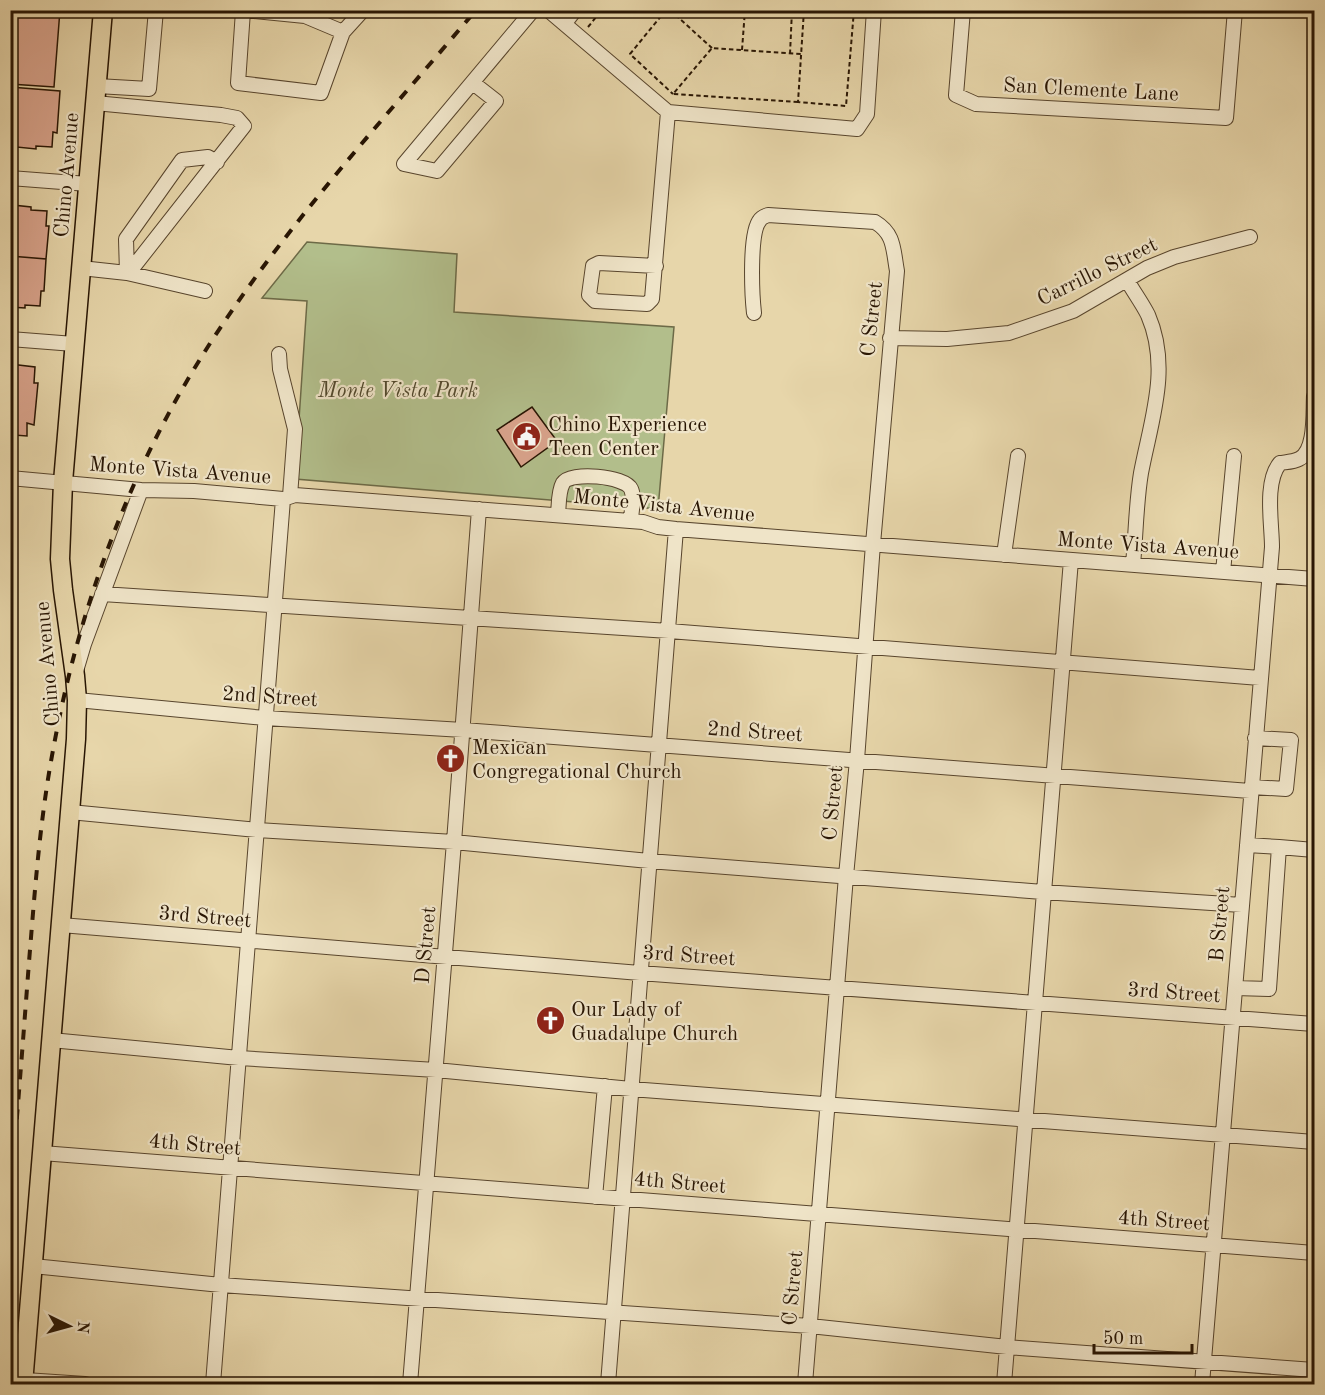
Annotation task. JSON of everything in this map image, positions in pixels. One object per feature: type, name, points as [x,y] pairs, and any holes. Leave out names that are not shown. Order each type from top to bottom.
[{"type":"main road","name":"Chino Avenue","points":[[19,1381],[33,1266],[77,700],[60,559],[63,482],[103,10]]},
{"type":"street","points":[[96,95],[148,90],[156,10]]},
{"type":"street","points":[[343,32],[305,16],[243,11],[238,83],[321,93],[343,32],[363,10]]},
{"type":"street","points":[[473,83],[495,101],[437,171],[404,164],[532,10]]},
{"type":"street","points":[[548,10],[668,112],[857,129],[867,114],[874,10]]},
{"type":"street","points":[[565,23],[575,10]]},
{"type":"street","name":"San Clemente Lane","points":[[963,10],[956,95],[976,104],[1226,118],[1235,10]]},
{"type":"street","points":[[96,95],[237,118],[244,126],[127,273]]},
{"type":"street","points":[[656,266],[599,262],[593,266],[589,295],[595,301],[647,304],[652,299],[656,266],[668,112]]},
{"type":"street","points":[[127,273],[126,239],[182,160],[207,157],[216,162]]},
{"type":"street","points":[[10,178],[88,184]]},
{"type":"street","name":"C Street","points":[[754,312],[751,285],[756,227],[760,219],[768,215],[875,222],[885,228],[891,238],[897,271],[805,1384]]},
{"type":"street","name":"Carrillo Street","points":[[890,338],[947,339],[1009,333],[1073,311],[1126,280],[1174,256],[1250,237]]},
{"type":"street","points":[[81,268],[127,273],[205,291]]},
{"type":"street","points":[[1126,280],[1147,314],[1155,334],[1160,373],[1141,475],[1134,564]]},
{"type":"street","points":[[10,339],[74,344]]},
{"type":"street","points":[[213,1384],[274,606],[295,429],[280,369],[279,354]]},
{"type":"street","name":"B Street","points":[[1202,1384],[1272,547],[1270,516],[1273,476],[1280,463],[1301,458],[1307,452],[1311,443],[1314,396]]},
{"type":"street","points":[[1004,555],[1018,456]]},
{"type":"street","points":[[1223,572],[1234,456]]},
{"type":"street","points":[[558,515],[562,484],[568,478],[577,476],[616,480],[631,487],[633,494],[631,521]]},
{"type":"street","name":"Monte Vista Avenue","points":[[10,478],[141,490],[286,497],[295,495],[558,515],[631,521],[676,529],[1314,579]]},
{"type":"street","points":[[75,676],[84,644],[141,490]]},
{"type":"street","name":"D Street","points":[[410,1384],[479,509]]},
{"type":"street","points":[[608,1384],[676,529]]},
{"type":"street","points":[[1004,1384],[1071,560]]},
{"type":"street","points":[[102,594],[669,631],[1260,678]]},
{"type":"street","name":"2nd Street","points":[[77,700],[265,718],[463,730],[1054,776],[1251,789],[1286,789],[1291,740],[1255,738]]},
{"type":"street","points":[[70,812],[257,830],[454,842],[648,861],[1043,892],[1242,904]]},
{"type":"street","points":[[1247,845],[1314,850]]},
{"type":"street","points":[[1235,988],[1269,989],[1279,847]]},
{"type":"street","name":"3rd Street","points":[[61,925],[640,973],[1314,1024]]},
{"type":"street","points":[[51,1040],[239,1058],[436,1070],[631,1089],[1314,1142]]},
{"type":"street","points":[[595,1197],[605,1086]]},
{"type":"street","name":"4th Street","points":[[42,1153],[1314,1253]]},
{"type":"street","points":[[33,1266],[220,1285],[810,1326],[1007,1347],[1314,1371]]},
{"type":"street","points":[[19,1381],[85,1384]]},
{"type":"path","points":[[580,36],[602,10]]},
{"type":"path","points":[[801,54],[712,48],[668,10],[630,54],[672,94],[846,105],[854,10]]},
{"type":"path","points":[[678,17],[684,10]]},
{"type":"path","points":[[742,50],[745,10]]},
{"type":"path","points":[[789,54],[792,10]]},
{"type":"path","points":[[798,102],[804,10]]},
{"type":"path","points":[[672,94],[712,48]]},
{"type":"green space","name":"Monte Vista Park","points":[[307,242],[457,254],[454,312],[674,327],[658,509],[295,479],[307,301],[262,298]]},
{"type":"building","points":[[10,10],[60,10],[54,87],[10,84]]},
{"type":"building","points":[[10,87],[60,91],[57,133],[53,132],[52,147],[36,146],[36,149],[17,147],[16,154],[10,154]]},
{"type":"building","points":[[10,198],[13,199],[13,205],[47,211],[46,226],[49,226],[46,259],[10,256]]},
{"type":"building","points":[[10,256],[46,259],[44,291],[41,291],[40,306],[10,307]]},
{"type":"building","points":[[10,364],[35,367],[34,383],[38,383],[34,425],[27,423],[27,436],[14,435],[14,441],[10,441]]},
{"type":"building","name":"Chino Experience Teen Center","points":[[532,407],[557,441],[521,467],[497,430]]},
{"type":"railway","points":[[10,1199],[33,907],[45,799],[54,745],[76,647],[107,551],[146,457],[194,369],[225,321],[258,274],[328,184],[476,10]]},
{"type":"place","name":"Chino Experience Teen Center","points":[[527,436]]},
{"type":"place","name":"Mexican Congregational Church","points":[[451,759]]},
{"type":"place","name":"Our Lady of Guadalupe Church","points":[[550,1021]]}]
